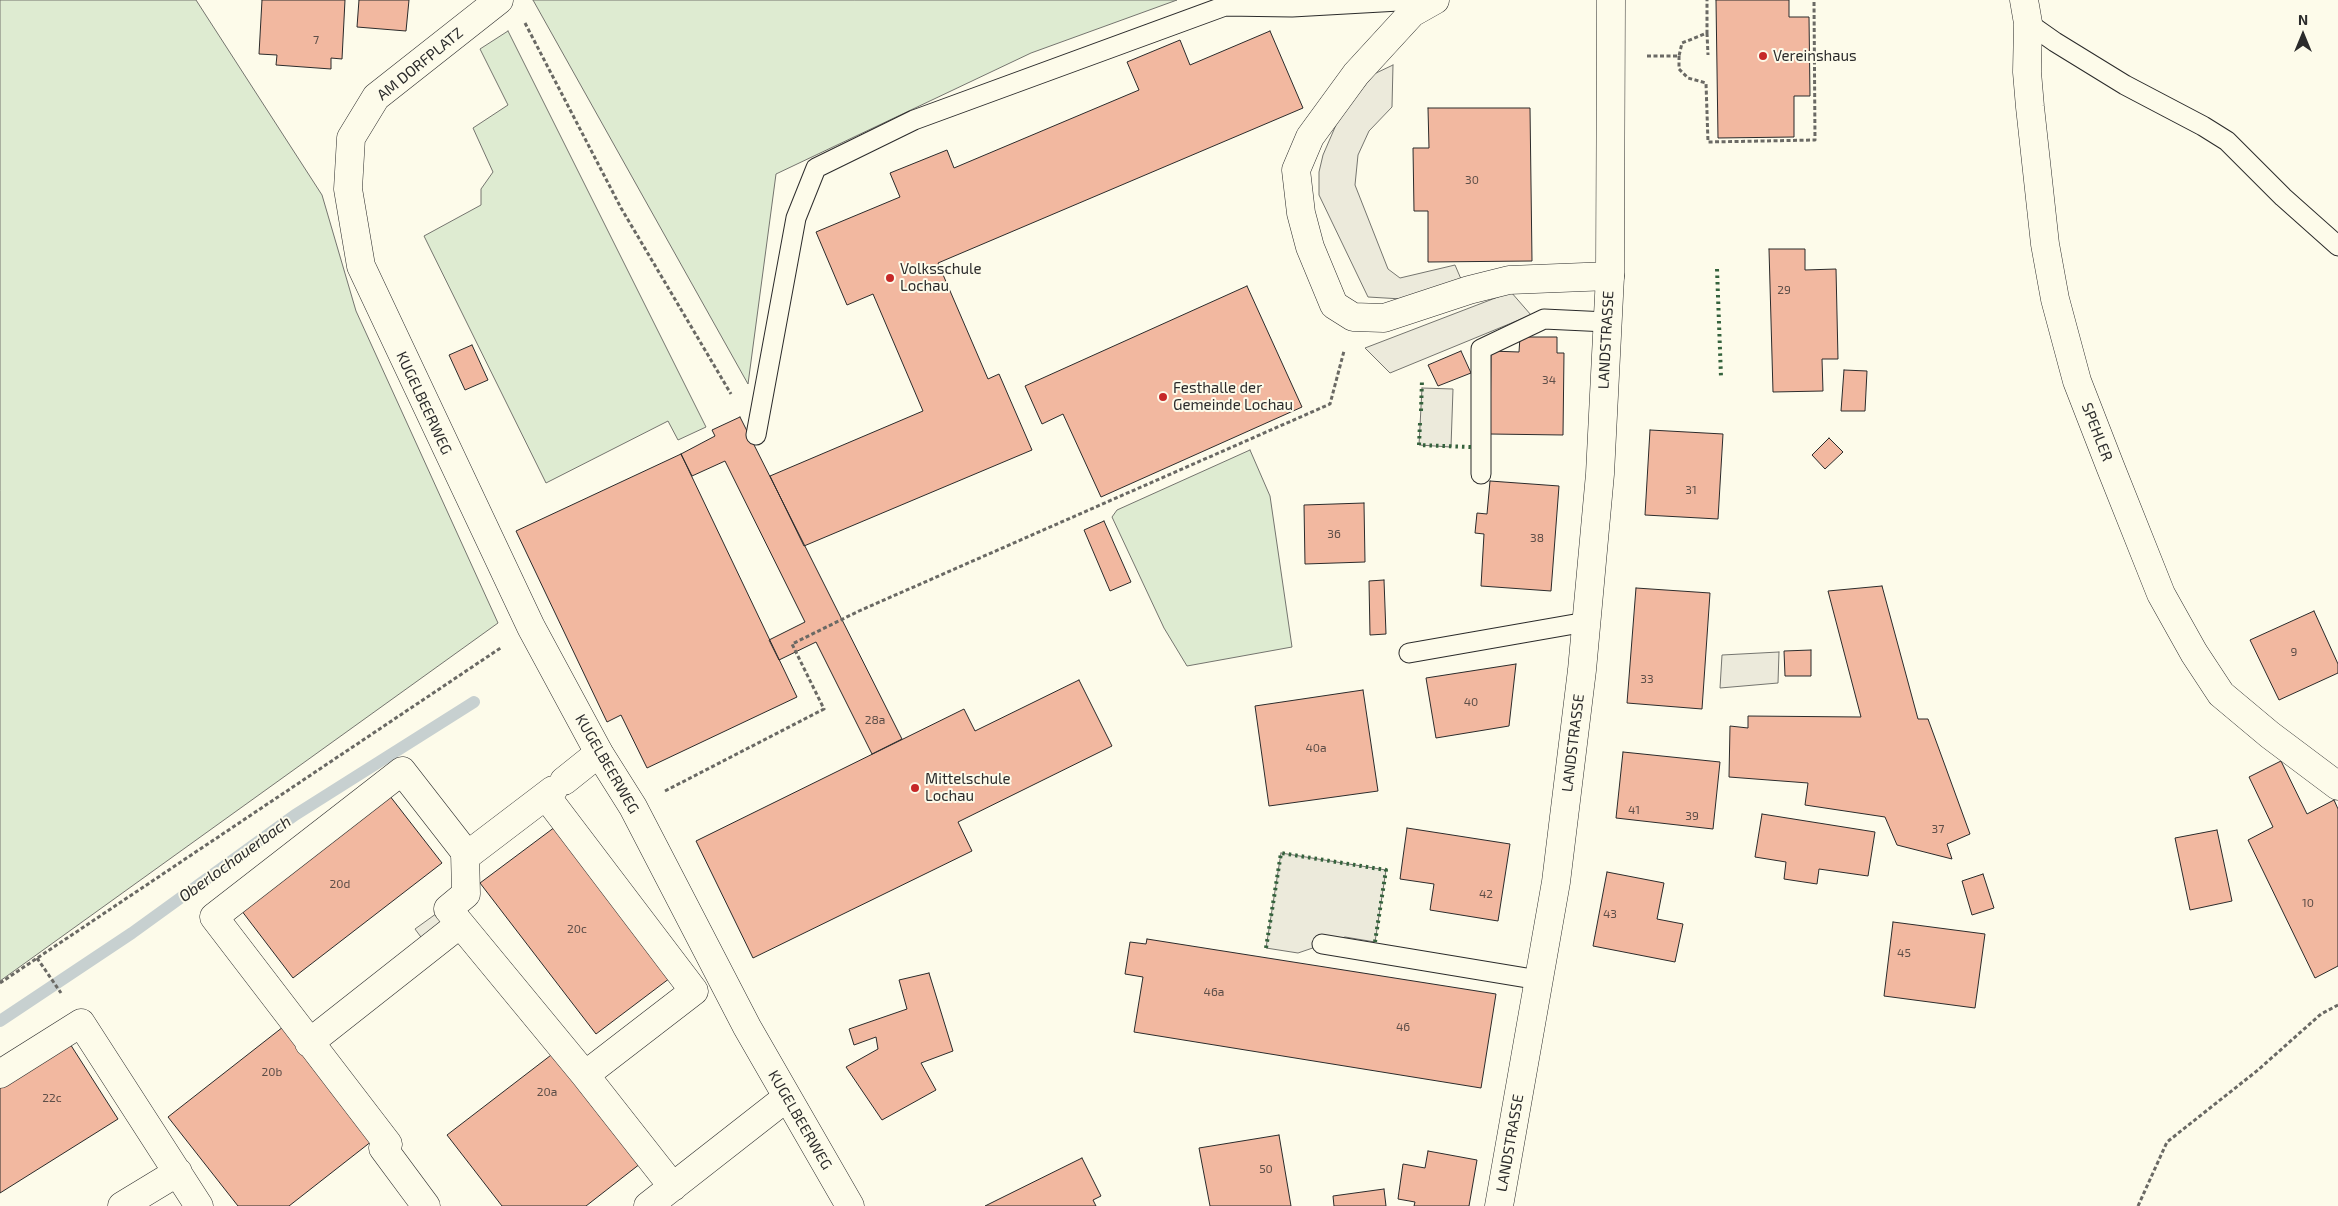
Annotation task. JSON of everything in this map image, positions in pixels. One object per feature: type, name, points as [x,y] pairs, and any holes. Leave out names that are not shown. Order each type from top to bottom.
[{"type":"street","name":"AM DORFPLATZ","points":[[382,312],[361,266],[348,189],[350,138],[376,97],[499,0]]},
{"type":"street","points":[[1353,317],[1334,305],[1310,247],[1301,213],[1296,170],[1310,137],[1356,74],[1412,13],[1435,0]]},
{"type":"street","name":"LANDSTRASSE","points":[[1499,1206],[1556,882],[1586,622],[1600,474],[1610,276],[1612,0]]},
{"type":"street","name":"SPEHLER","points":[[2026,12],[2027,72],[2038,188],[2045,244],[2055,299],[2078,381],[2161,594],[2194,653],[2221,694],[2270,735],[2338,786]]},
{"type":"street","name":"LANDSTRASSE","points":[[1353,317],[1384,318],[1468,290],[1509,280],[1610,276]]},
{"type":"street","name":"KUGELBEERWEG","points":[[382,312],[530,627],[599,753],[633,807],[786,1098],[850,1206]]},
{"type":"street","points":[[465,857],[599,753]]},
{"type":"street","points":[[426,1206],[383,1148],[388,1144],[214,917],[402,771],[465,852],[466,894],[448,909],[585,1075],[673,1186]]},
{"type":"street","points":[[555,789],[694,991],[585,1075]]},
{"type":"street","points":[[309,1043],[460,924]]},
{"type":"street","points":[[0,1074],[81,1022],[199,1206]]},
{"type":"street","points":[[648,1206],[786,1098]]},
{"type":"street","points":[[122,1206],[178,1172]]},
{"type":"lane","points":[[756,435],[796,218],[816,168],[914,120],[1225,6],[1292,6],[1417,0]]},
{"type":"lane","points":[[2026,12],[2055,42],[2125,85],[2203,126],[2226,141],[2283,197],[2338,246]]},
{"type":"lane","points":[[1481,474],[1481,349],[1544,319],[1607,322]]},
{"type":"lane","points":[[1409,653],[1586,622]]},
{"type":"lane","points":[[1322,944],[1539,980]]},
{"type":"path","points":[[1707,0],[1708,55]]},
{"type":"path","points":[[1707,33],[1682,43],[1678,56],[1680,69],[1688,78],[1706,83],[1708,142],[1815,140],[1814,0]]},
{"type":"path","points":[[521,16],[621,208],[756,435]]},
{"type":"path","points":[[1644,56],[1678,56]]},
{"type":"path","points":[[633,807],[824,709],[792,644],[859,611],[1330,404],[1353,317]]},
{"type":"path","points":[[0,983],[530,627]]},
{"type":"path","points":[[37,958],[81,1022]]},
{"type":"path","points":[[2138,1206],[2167,1142],[2258,1070],[2321,1014],[2338,1004]]},
{"type":"green space","points":[[0,0],[196,0],[322,195],[356,311],[498,623],[0,981]]},
{"type":"green space","points":[[533,0],[1177,0],[1031,53],[776,174],[748,384]]},
{"type":"green space","points":[[508,31],[706,427],[678,440],[668,421],[546,483],[424,236],[481,205],[481,189],[493,172],[473,128],[508,105],[480,49]]},
{"type":"green space","points":[[1250,450],[1270,496],[1292,647],[1187,666],[1164,628],[1112,517],[1117,510]]},
{"type":"shaded area","points":[[1393,65],[1392,107],[1369,131],[1358,155],[1355,185],[1388,269],[1400,278],[1455,265],[1461,279],[1402,299],[1368,297],[1319,195],[1319,172],[1323,155],[1339,118],[1374,74]]},
{"type":"shaded area","points":[[1511,292],[1531,315],[1390,373],[1365,348]]},
{"type":"shaded area","points":[[1422,388],[1453,389],[1451,447],[1419,445]]},
{"type":"shaded area","points":[[1779,652],[1778,683],[1720,688],[1722,655]]},
{"type":"shaded area","points":[[1281,853],[1386,870],[1375,942],[1345,937],[1298,953],[1266,948]]},
{"type":"shaded area","points":[[451,903],[429,948],[415,929]]},
{"type":"building","points":[[262,0],[345,0],[342,59],[331,58],[331,69],[276,65],[277,55],[259,54]]},
{"type":"building","points":[[359,0],[409,0],[406,31],[357,27]]},
{"type":"building","name":"Vereinshaus","points":[[1716,0],[1789,0],[1789,17],[1809,17],[1810,96],[1794,96],[1794,137],[1718,138]]},
{"type":"building","name":"Volksschule Lochau","points":[[1270,31],[1303,108],[938,263],[988,379],[999,374],[1032,450],[804,546],[770,476],[923,411],[873,294],[847,305],[816,232],[900,197],[890,173],[947,150],[954,168],[1139,90],[1127,62],[1180,40],[1190,65]]},
{"type":"building","points":[[1428,108],[1530,108],[1532,261],[1428,262],[1428,211],[1414,211],[1413,148],[1429,148]]},
{"type":"building","points":[[1769,249],[1805,249],[1805,270],[1836,269],[1838,359],[1822,359],[1823,391],[1773,392]]},
{"type":"building","name":"Festhalle der Gemeinde Lochau","points":[[1247,286],[1302,407],[1101,497],[1063,414],[1042,424],[1025,386]]},
{"type":"building","points":[[1520,337],[1557,337],[1557,353],[1564,353],[1563,435],[1490,434],[1491,351],[1519,352]]},
{"type":"building","points":[[472,345],[488,380],[465,390],[449,355]]},
{"type":"building","points":[[1461,351],[1471,373],[1438,386],[1428,365]]},
{"type":"building","points":[[1844,370],[1867,371],[1865,411],[1841,411]]},
{"type":"building","points":[[740,417],[902,739],[872,754],[816,642],[779,660],[769,640],[805,622],[725,461],[692,476],[681,454],[715,436],[712,430]]},
{"type":"building","points":[[1650,430],[1723,434],[1718,519],[1645,515]]},
{"type":"building","points":[[1829,438],[1843,452],[1825,469],[1812,455]]},
{"type":"building","points":[[681,454],[797,697],[647,768],[621,715],[607,722],[516,531]]},
{"type":"building","points":[[1490,481],[1559,486],[1551,591],[1481,586],[1484,534],[1475,533],[1477,513],[1487,514]]},
{"type":"building","points":[[1364,503],[1365,562],[1305,564],[1304,505]]},
{"type":"building","points":[[1104,521],[1131,582],[1110,591],[1084,530]]},
{"type":"building","points":[[1384,580],[1386,634],[1370,635],[1369,581]]},
{"type":"building","points":[[1882,586],[1918,719],[1928,719],[1970,834],[1947,844],[1952,859],[1897,845],[1885,817],[1805,805],[1808,783],[1729,777],[1730,726],[1748,728],[1748,716],[1861,717],[1828,591]]},
{"type":"building","points":[[1636,588],[1710,593],[1702,709],[1627,703]]},
{"type":"building","points":[[2314,611],[2338,664],[2338,673],[2279,700],[2250,640]]},
{"type":"building","points":[[1811,650],[1811,676],[1785,676],[1784,651]]},
{"type":"building","points":[[1516,664],[1509,726],[1436,738],[1426,678]]},
{"type":"building","name":"Mittelschule Lochau","points":[[1079,680],[1112,746],[958,822],[972,851],[753,958],[696,841],[964,709],[975,731]]},
{"type":"building","points":[[1363,690],[1378,791],[1269,806],[1255,706]]},
{"type":"building","points":[[1623,752],[1720,762],[1713,829],[1616,818]]},
{"type":"building","points":[[2281,761],[2307,814],[2334,800],[2338,809],[2338,966],[2315,978],[2248,840],[2273,827],[2249,777]]},
{"type":"building","points":[[386,791],[442,863],[293,978],[238,906]]},
{"type":"building","points":[[1762,814],[1875,832],[1868,876],[1819,869],[1817,884],[1784,879],[1786,862],[1755,857]]},
{"type":"building","points":[[559,824],[674,975],[596,1034],[480,883]]},
{"type":"building","points":[[1407,828],[1510,844],[1498,921],[1430,910],[1434,884],[1400,879]]},
{"type":"building","points":[[2217,830],[2232,901],[2190,910],[2175,838]]},
{"type":"building","points":[[1607,872],[1664,883],[1657,919],[1683,924],[1675,962],[1593,946]]},
{"type":"building","points":[[1983,874],[1994,908],[1972,915],[1962,881]]},
{"type":"building","points":[[1893,922],[1985,934],[1975,1008],[1884,996]]},
{"type":"building","points":[[1147,939],[1496,994],[1481,1088],[1134,1032],[1143,977],[1125,974],[1130,942],[1146,944]]},
{"type":"building","points":[[929,973],[953,1051],[921,1063],[936,1090],[882,1120],[846,1067],[878,1049],[876,1037],[854,1045],[849,1029],[907,1009],[899,980]]},
{"type":"building","points":[[283,1027],[372,1141],[289,1206],[238,1206],[168,1117]]},
{"type":"building","points":[[65,1036],[118,1119],[0,1193],[0,1077]]},
{"type":"building","points":[[559,1049],[645,1160],[586,1206],[502,1206],[447,1135]]},
{"type":"building","points":[[1279,1135],[1291,1206],[1210,1206],[1199,1148]]},
{"type":"building","points":[[1428,1151],[1477,1160],[1469,1206],[1414,1206],[1415,1202],[1398,1199],[1403,1164],[1425,1168]]},
{"type":"building","points":[[1082,1158],[1101,1196],[1093,1200],[1096,1206],[985,1206]]},
{"type":"building","points":[[1384,1189],[1386,1206],[1334,1206],[1333,1196]]},
{"type":"waterway","name":"Oberlochauerbach","points":[[0,1021],[132,933],[295,815],[474,702]]},
{"type":"hedge","points":[[1717,269],[1721,377]]},
{"type":"hedge","points":[[1421,411],[1422,380]]},
{"type":"hedge","points":[[1420,423],[1419,445],[1471,447]]},
{"type":"hedge","points":[[1266,948],[1281,853],[1386,870],[1375,942]]},
{"type":"place","name":"Vereinshaus","points":[[1763,56]]},
{"type":"place","name":"Volksschule Lochau","points":[[890,278]]},
{"type":"place","name":"Festhalle der Gemeinde Lochau","points":[[1163,397]]},
{"type":"place","name":"Mittelschule Lochau","points":[[915,788]]}]
